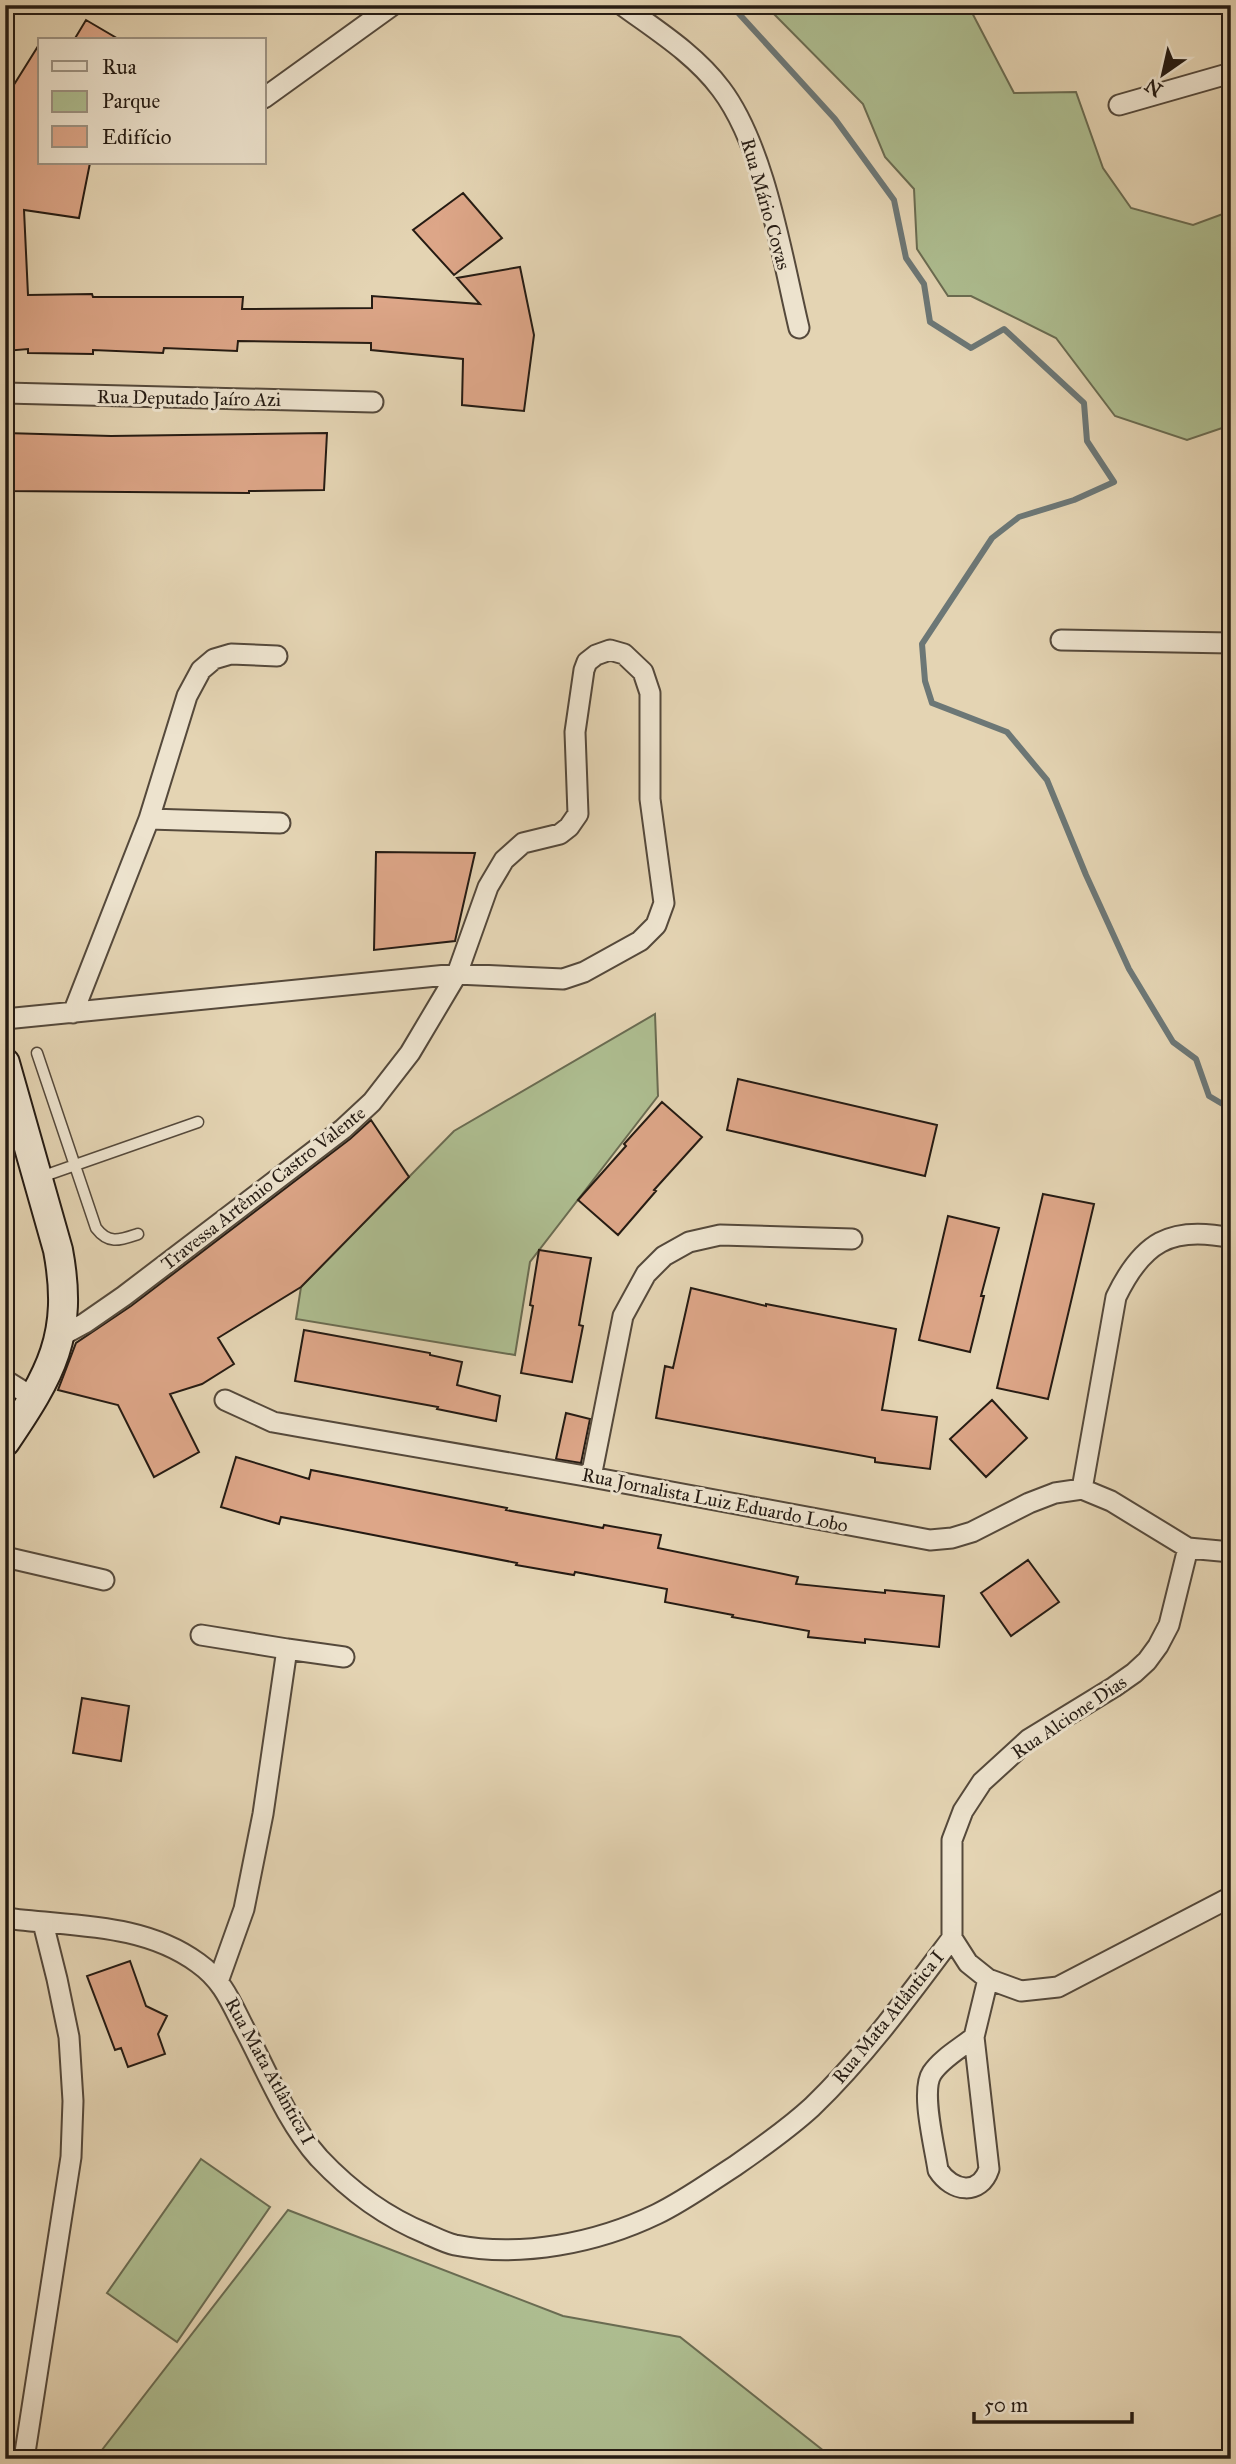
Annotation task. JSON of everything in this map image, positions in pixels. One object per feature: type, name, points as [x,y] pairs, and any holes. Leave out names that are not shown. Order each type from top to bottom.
[{"type":"main road","points":[[5,1063],[62,1270],[63,1311],[61,1336],[49,1370],[34,1398],[7,1437]]},
{"type":"street","points":[[266,97],[393,5]]},
{"type":"street","name":"Rua Mário Covas","points":[[622,5],[701,66],[721,89],[744,127],[758,165],[799,328]]},
{"type":"street","points":[[1119,105],[1231,73]]},
{"type":"street","name":"Rua Deputado Jaíro Azi","points":[[5,393],[373,402]]},
{"type":"street","points":[[1061,640],[1231,643]]},
{"type":"street","name":"Travessa Artêmio Castro Valente","points":[[5,1020],[457,974],[563,979],[584,972],[640,941],[656,925],[664,903],[650,799],[650,693],[643,672],[624,654],[610,650],[587,662],[575,732],[578,814],[560,834],[523,843],[504,860],[488,887],[457,974],[393,1077],[372,1102],[343,1129],[124,1296],[61,1336]]},
{"type":"street","points":[[74,1013],[149,819],[187,696],[201,670],[214,659],[231,653],[278,656]]},
{"type":"street","points":[[149,819],[279,823]]},
{"type":"street","points":[[1231,1238],[1207,1233],[1174,1237],[1149,1247],[1129,1270],[1116,1297],[1082,1489],[1111,1501],[1188,1548],[1231,1552]]},
{"type":"street","points":[[591,1476],[623,1316],[646,1274],[664,1256],[690,1242],[720,1236],[852,1239]]},
{"type":"street","points":[[5,1380],[34,1398]]},
{"type":"street","name":"Rua Jornalista Luiz Eduardo Lobo","points":[[225,1400],[272,1422],[591,1476],[930,1540],[952,1538],[971,1532],[1029,1503],[1055,1493],[1082,1489]]},
{"type":"street","name":"Rua Alcione Dias","points":[[952,1938],[952,1840],[962,1811],[982,1782],[1029,1739],[1114,1688],[1147,1661],[1168,1625],[1188,1548]]},
{"type":"street","points":[[5,1557],[104,1580]]},
{"type":"street","points":[[201,1635],[344,1657]]},
{"type":"street","points":[[219,1979],[244,1909],[263,1814],[287,1648]]},
{"type":"street","points":[[952,1938],[968,1963],[988,1979],[1021,1991],[1058,1987],[1231,1897]]},
{"type":"street","name":"Rua Mata Atlântica I","points":[[5,1917],[122,1930],[157,1940],[196,1961],[219,1979],[291,2118],[317,2155],[343,2181],[378,2210],[414,2229],[452,2245],[500,2251],[547,2247],[595,2237],[657,2214],[767,2144],[811,2108],[851,2067],[952,1938]]},
{"type":"street","points":[[24,2459],[71,2157],[73,2112],[69,2038],[43,1923]]},
{"type":"street","points":[[974,2037],[945,2059],[931,2074],[927,2091],[938,2170],[944,2180],[954,2186],[970,2188],[980,2185],[989,2169],[974,2037],[988,1979]]},
{"type":"lane","points":[[37,1053],[96,1228],[102,1236],[116,1241],[138,1234]]},
{"type":"lane","points":[[37,1178],[198,1122]]},
{"type":"green space","points":[[765,5],[968,5],[1014,93],[1076,92],[1103,168],[1131,208],[1193,225],[1231,211],[1231,425],[1187,440],[1115,416],[1056,338],[971,296],[948,296],[917,249],[914,189],[885,157],[863,104]]},
{"type":"green space","points":[[655,1014],[658,1096],[530,1262],[515,1355],[296,1319],[301,1287],[454,1131]]},
{"type":"green space","points":[[201,2159],[270,2207],[177,2342],[107,2293]]},
{"type":"green space","points":[[288,2210],[563,2316],[680,2337],[834,2459],[95,2459]]},
{"type":"building","points":[[86,20],[117,38],[75,38]]},
{"type":"building","points":[[38,46],[38,164],[90,164],[79,218],[24,210],[28,295],[243,297],[242,309],[372,308],[372,296],[480,304],[457,278],[520,267],[534,335],[524,411],[462,405],[463,359],[371,350],[371,343],[238,341],[237,351],[164,348],[163,353],[93,350],[93,354],[28,353],[28,349],[5,351],[5,99]]},
{"type":"building","points":[[463,193],[502,238],[454,275],[413,230]]},
{"type":"building","points":[[5,433],[111,436],[327,433],[324,490],[249,493],[5,491]]},
{"type":"building","points":[[376,852],[475,853],[455,941],[374,950]]},
{"type":"building","points":[[738,1079],[937,1125],[925,1176],[727,1130]]},
{"type":"building","points":[[662,1102],[702,1137],[618,1235],[578,1200]]},
{"type":"building","points":[[371,1120],[409,1177],[301,1287],[218,1338],[234,1364],[202,1384],[170,1394],[199,1452],[154,1477],[118,1405],[58,1390],[76,1343],[131,1306],[350,1139]]},
{"type":"building","points":[[1043,1194],[1094,1204],[1048,1399],[997,1388]]},
{"type":"building","points":[[948,1216],[999,1228],[970,1352],[919,1340]]},
{"type":"building","points":[[539,1250],[591,1258],[579,1325],[583,1326],[572,1382],[521,1373],[533,1306],[530,1305]]},
{"type":"building","points":[[691,1288],[766,1306],[896,1329],[882,1410],[937,1417],[930,1469],[875,1462],[875,1458],[656,1418],[665,1366],[673,1368]]},
{"type":"building","points":[[304,1330],[430,1353],[462,1362],[457,1385],[500,1396],[496,1421],[437,1409],[438,1407],[295,1381]]},
{"type":"building","points":[[992,1400],[1027,1438],[986,1477],[950,1439]]},
{"type":"building","points":[[566,1413],[590,1419],[581,1463],[556,1459]]},
{"type":"building","points":[[236,1457],[309,1479],[311,1470],[507,1508],[506,1510],[603,1528],[604,1525],[661,1535],[658,1548],[798,1577],[796,1584],[944,1596],[939,1647],[865,1639],[865,1643],[808,1637],[809,1631],[665,1602],[667,1589],[575,1572],[574,1575],[516,1565],[517,1563],[281,1517],[279,1524],[221,1507]]},
{"type":"building","points":[[1028,1560],[1059,1602],[1011,1636],[981,1593]]},
{"type":"building","points":[[82,1698],[129,1706],[121,1761],[73,1753]]},
{"type":"building","points":[[130,1961],[146,2006],[167,2016],[158,2034],[165,2054],[128,2067],[121,2048],[115,2050],[87,1976]]},
{"type":"waterway","points":[[731,5],[835,119],[894,200],[906,258],[924,284],[930,322],[971,348],[1004,329],[1084,403],[1087,441],[1114,482],[1074,500],[1019,517],[992,538],[922,644],[925,681],[932,703],[1007,732],[1047,780],[1129,969],[1173,1042],[1196,1059],[1209,1096],[1231,1109]]}]
